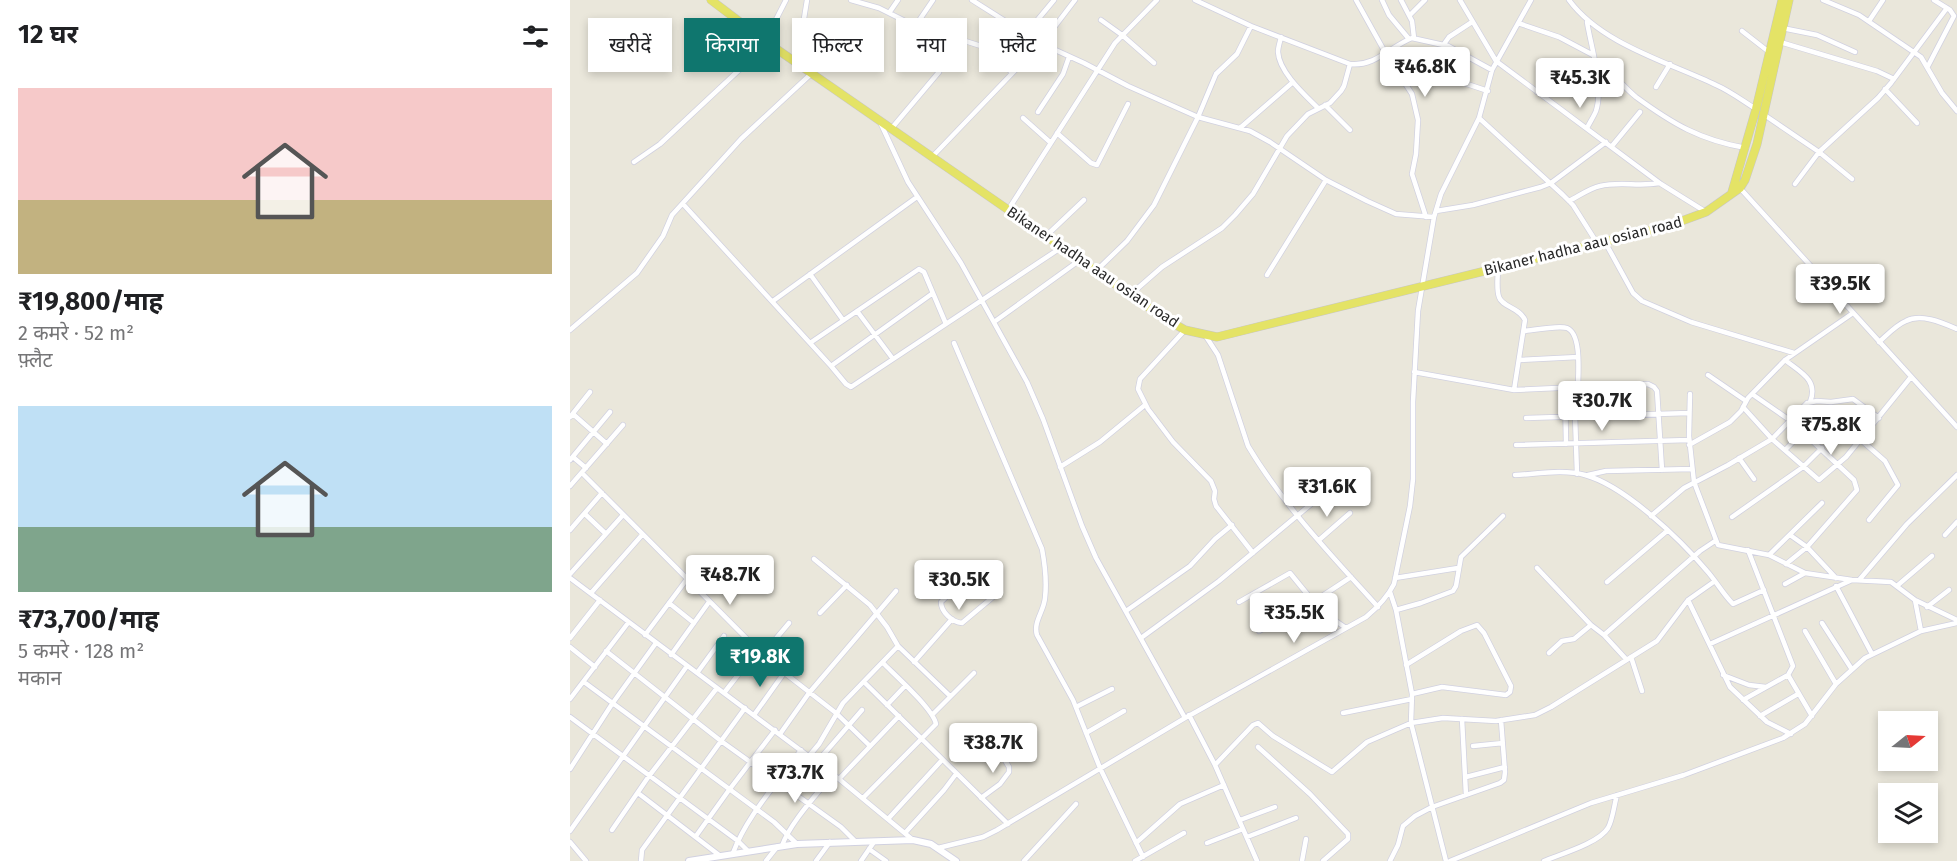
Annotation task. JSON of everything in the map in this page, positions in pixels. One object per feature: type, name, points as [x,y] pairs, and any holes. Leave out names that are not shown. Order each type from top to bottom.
[{"type":"main road","name":"Bikaner hadha aau osian road","points":[[711,0],[735,18]]},
{"type":"main road","points":[[1736,190],[1733,182],[1746,148],[1782,0]]},
{"type":"main road","name":"Bikaner hadha aau osian road","points":[[812,73],[1130,295],[1185,330],[1217,337],[1233,335],[1685,221],[1706,212],[1736,190],[1750,170],[1765,115],[1789,0]]},
{"type":"street","points":[[777,18],[786,0]]},
{"type":"street","points":[[804,18],[807,0]]},
{"type":"street","points":[[851,0],[900,18]]},
{"type":"street","points":[[889,13],[898,0]]},
{"type":"street","points":[[921,18],[933,0]]},
{"type":"street","points":[[974,0],[1000,18]]},
{"type":"street","points":[[1039,18],[1054,0]]},
{"type":"street","points":[[1008,210],[1122,35],[1157,0]]},
{"type":"street","points":[[1195,0],[1251,26],[1350,64],[1359,65],[1386,54],[1412,38]]},
{"type":"street","points":[[1356,0],[1386,54],[1409,87],[1416,107],[1417,135],[1412,174],[1426,217]]},
{"type":"street","points":[[1382,0],[1389,15],[1412,38],[1444,44],[1492,70]]},
{"type":"street","points":[[1401,0],[1410,15],[1412,38]]},
{"type":"street","points":[[1410,15],[1425,0]]},
{"type":"street","points":[[1460,0],[1496,61],[1659,183],[1706,212]]},
{"type":"street","points":[[938,848],[983,837],[1008,824],[1187,717],[1366,617],[1390,592],[1410,506],[1413,480],[1414,372],[1420,287],[1434,218],[1441,194],[1479,118],[1496,61],[1531,0]]},
{"type":"street","points":[[1569,0],[1587,22],[1623,43],[1720,86],[1819,152],[1852,179]]},
{"type":"street","points":[[1823,0],[1869,21],[1915,52],[1928,66],[1942,93],[1957,111]]},
{"type":"street","points":[[1869,21],[1883,0]]},
{"type":"street","points":[[1928,66],[1954,18],[1947,8],[1934,0]]},
{"type":"street","points":[[1057,21],[1072,1]]},
{"type":"street","points":[[1795,184],[1819,152],[1894,79],[1947,8]]},
{"type":"street","points":[[1101,20],[1154,63]]},
{"type":"street","points":[[1444,44],[1472,22]]},
{"type":"street","points":[[1587,22],[1598,97],[1596,111],[1587,128]]},
{"type":"street","points":[[1518,23],[1559,37],[1593,58],[1606,67],[1636,96],[1678,126],[1709,138],[1746,148]]},
{"type":"street","points":[[1096,271],[1127,241],[1154,205],[1198,117],[1216,74],[1237,54],[1251,26]]},
{"type":"street","points":[[1782,28],[1817,35],[1855,52]]},
{"type":"street","points":[[1742,31],[1769,52]]},
{"type":"street","points":[[1281,37],[1278,54],[1293,82],[1318,108]]},
{"type":"street","points":[[932,157],[1012,73],[999,57],[981,46],[967,41]]},
{"type":"street","points":[[1780,42],[1877,71],[1894,79]]},
{"type":"street","points":[[1452,48],[1446,65],[1448,75],[1458,81],[1488,91]]},
{"type":"street","points":[[1057,51],[1099,70],[1128,87],[1198,117],[1240,128],[1270,142],[1326,180],[1396,214],[1434,218]]},
{"type":"street","points":[[1038,112],[1063,74],[1069,57]]},
{"type":"street","points":[[1130,295],[1162,267],[1222,228],[1236,215],[1253,194],[1287,136],[1296,125],[1335,98],[1344,86],[1350,64]]},
{"type":"street","points":[[1656,87],[1670,64]]},
{"type":"street","points":[[1537,92],[1553,70]]},
{"type":"street","points":[[634,162],[660,144],[737,72]]},
{"type":"street","points":[[891,129],[939,72]]},
{"type":"street","points":[[570,330],[643,266],[663,236],[672,215],[741,139],[812,73]]},
{"type":"street","points":[[1240,128],[1293,82]]},
{"type":"street","points":[[1885,89],[1917,123]]},
{"type":"street","points":[[1057,133],[1091,163],[1097,165],[1128,105]]},
{"type":"street","points":[[1325,105],[1350,130]]},
{"type":"street","points":[[1612,146],[1640,112]]},
{"type":"street","points":[[1023,118],[1051,143]]},
{"type":"street","points":[[1479,118],[1569,201],[1600,242],[1633,293],[1642,301],[1691,322],[1794,352]]},
{"type":"street","points":[[880,121],[892,150],[917,197],[961,263],[1027,382],[1096,558],[1215,765],[1257,861]]},
{"type":"street","points":[[1436,211],[1473,205],[1551,183],[1606,142]]},
{"type":"street","points":[[1267,275],[1326,180]]},
{"type":"street","points":[[1569,201],[1602,185],[1646,186],[1659,183]]},
{"type":"street","points":[[1736,190],[1957,426]]},
{"type":"street","points":[[773,301],[917,197]]},
{"type":"street","points":[[1046,236],[1084,200]]},
{"type":"street","points":[[683,204],[851,387],[1062,247]]},
{"type":"street","points":[[994,322],[1080,260]]},
{"type":"street","points":[[1498,267],[1499,298],[1522,315],[1525,320],[1514,390]]},
{"type":"street","points":[[810,343],[919,269],[924,272],[946,324]]},
{"type":"street","points":[[810,274],[843,321]]},
{"type":"street","points":[[831,366],[933,293]]},
{"type":"street","points":[[857,311],[893,359]]},
{"type":"street","points":[[1516,445],[1689,443],[1728,424],[1752,394],[1794,352],[1853,313]]},
{"type":"street","points":[[1879,342],[1904,321],[1912,318],[1943,323],[1957,329]]},
{"type":"street","points":[[1524,331],[1567,328],[1576,338],[1578,387]]},
{"type":"street","points":[[1185,330],[1140,379],[1138,389],[1144,398],[1145,405],[1173,442],[1211,481],[1215,491],[1214,503],[1253,553]]},
{"type":"street","points":[[1205,335],[1218,355],[1248,446],[1298,516],[1378,607]]},
{"type":"street","points":[[954,343],[1042,549],[1045,570],[1045,602],[1036,630],[1076,707],[1100,768],[1143,857]]},
{"type":"street","points":[[1519,360],[1578,357]]},
{"type":"street","points":[[1785,360],[1811,383],[1814,391],[1810,402]]},
{"type":"street","points":[[1414,372],[1514,390],[1648,384],[1657,391],[1662,470]]},
{"type":"street","points":[[1708,375],[1746,401]]},
{"type":"street","points":[[1743,407],[1772,439],[1819,480],[1861,440],[1911,377]]},
{"type":"street","points":[[1565,388],[1566,444]]},
{"type":"street","points":[[590,392],[571,416],[607,444]]},
{"type":"street","points":[[1690,394],[1689,443],[1694,482],[1715,541],[1725,548],[1768,555],[1805,573],[1852,580]]},
{"type":"street","points":[[1752,394],[1791,421],[1822,448],[1854,480],[1857,490],[1807,547],[1786,564]]},
{"type":"street","points":[[1651,516],[1669,499],[1694,482],[1772,439],[1803,406],[1810,402],[1853,399],[1879,418]]},
{"type":"street","points":[[1060,467],[1100,442],[1145,405]]},
{"type":"street","points":[[610,412],[571,459],[642,535],[758,650],[836,713],[870,746]]},
{"type":"street","points":[[1526,418],[1689,412]]},
{"type":"street","points":[[1950,419],[1957,414]]},
{"type":"street","points":[[1575,415],[1577,474]]},
{"type":"street","points":[[570,486],[623,425]]},
{"type":"street","points":[[1785,450],[1803,431]]},
{"type":"street","points":[[1861,440],[1886,461],[1898,485],[1869,520]]},
{"type":"street","points":[[1732,517],[1803,467],[1822,448]]},
{"type":"street","points":[[1739,458],[1754,479]]},
{"type":"street","points":[[1586,476],[1606,471],[1692,469]]},
{"type":"street","points":[[1515,475],[1577,474],[1610,487],[1651,516],[1694,556],[1733,604],[1764,590]]},
{"type":"street","points":[[1860,579],[1907,524],[1957,475]]},
{"type":"street","points":[[1141,638],[1219,581],[1334,485]]},
{"type":"street","points":[[570,530],[602,493]]},
{"type":"street","points":[[1768,555],[1822,503]]},
{"type":"street","points":[[1319,540],[1350,513]]},
{"type":"street","points":[[585,514],[606,534]]},
{"type":"street","points":[[623,514],[570,576],[671,655],[839,778],[913,840]]},
{"type":"street","points":[[1396,610],[1448,594],[1456,586],[1458,568],[1464,552],[1503,516]]},
{"type":"street","points":[[1945,535],[1957,522]]},
{"type":"street","points":[[1126,611],[1190,566],[1215,539],[1232,525]]},
{"type":"street","points":[[1607,582],[1667,531]]},
{"type":"street","points":[[591,593],[642,535]]},
{"type":"street","points":[[1790,535],[1807,547],[1836,578]]},
{"type":"street","points":[[1604,635],[1694,556],[1715,541]]},
{"type":"street","points":[[1743,700],[1788,675],[1793,669],[1748,550]]},
{"type":"street","points":[[1898,585],[1932,556]]},
{"type":"street","points":[[814,559],[847,585],[876,613],[898,646],[950,696]]},
{"type":"street","points":[[1395,578],[1458,568]]},
{"type":"street","points":[[1537,568],[1591,625],[1629,658],[1642,691]]},
{"type":"street","points":[[1239,602],[1290,573],[1321,611],[1346,628]]},
{"type":"street","points":[[1785,584],[1805,573]]},
{"type":"street","points":[[1260,631],[1313,602],[1351,577]]},
{"type":"street","points":[[966,578],[941,602],[942,610],[952,619],[962,623],[993,597]]},
{"type":"street","points":[[645,635],[687,579]]},
{"type":"street","points":[[1710,644],[1836,586],[1860,579],[1884,580],[1898,585],[1915,600],[1957,621]]},
{"type":"street","points":[[1215,765],[1253,725],[1258,723],[1273,736],[1332,772],[1367,742],[1411,723],[1433,719],[1501,720],[1534,714],[1551,707],[1657,641],[1688,600],[1715,580]]},
{"type":"street","points":[[820,614],[847,585]]},
{"type":"street","points":[[1836,586],[1872,654]]},
{"type":"street","points":[[1927,607],[1949,590]]},
{"type":"street","points":[[780,734],[809,693],[896,591]]},
{"type":"street","points":[[1390,592],[1396,610],[1412,697],[1411,723],[1431,807],[1448,861],[1541,822],[1617,795],[1684,775],[1791,734],[1812,717],[1851,668],[1872,654],[1921,631],[1957,621]]},
{"type":"street","points":[[570,638],[600,600]]},
{"type":"street","points":[[1688,600],[1730,687],[1767,722],[1791,734]]},
{"type":"street","points":[[1915,600],[1921,631]]},
{"type":"street","points":[[671,655],[709,602]]},
{"type":"street","points":[[669,603],[694,623]]},
{"type":"street","points":[[914,662],[952,619]]},
{"type":"street","points":[[570,699],[628,622]]},
{"type":"street","points":[[763,654],[789,623]]},
{"type":"street","points":[[1822,623],[1851,668]]},
{"type":"street","points":[[1343,713],[1412,697],[1442,687],[1506,695],[1510,692],[1510,686],[1484,633],[1477,625],[1461,631],[1406,665]]},
{"type":"street","points":[[1549,653],[1564,639],[1574,639],[1591,625]]},
{"type":"street","points":[[1804,631],[1836,684]]},
{"type":"street","points":[[697,673],[724,636]]},
{"type":"street","points":[[570,769],[612,704],[656,643]]},
{"type":"street","points":[[809,756],[819,744],[836,713],[898,646]]},
{"type":"street","points":[[570,647],[595,667]]},
{"type":"street","points":[[724,693],[758,650]]},
{"type":"street","points":[[606,651],[721,741],[810,803],[854,840]]},
{"type":"street","points":[[863,798],[936,724],[932,715],[883,663]]},
{"type":"street","points":[[570,831],[687,666]]},
{"type":"street","points":[[754,715],[784,673]]},
{"type":"street","points":[[932,715],[974,673]]},
{"type":"street","points":[[1722,674],[1749,685],[1766,687]]},
{"type":"street","points":[[1788,675],[1812,717]]},
{"type":"street","points":[[584,682],[757,810],[797,843]]},
{"type":"street","points":[[864,682],[1008,824]]},
{"type":"street","points":[[887,705],[905,686]]},
{"type":"street","points":[[612,830],[717,688]]},
{"type":"street","points":[[1076,707],[1113,689]]},
{"type":"street","points":[[1760,716],[1798,694]]},
{"type":"street","points":[[641,861],[642,850],[745,708]]},
{"type":"street","points":[[817,762],[862,710]]},
{"type":"street","points":[[1086,734],[1124,711]]},
{"type":"street","points":[[839,778],[898,716]]},
{"type":"street","points":[[570,717],[747,850]]},
{"type":"street","points":[[1462,719],[1466,795]]},
{"type":"street","points":[[1390,861],[1398,845],[1403,825],[1414,816],[1431,807],[1500,783],[1505,776],[1501,720]]},
{"type":"street","points":[[696,836],[775,730]]},
{"type":"street","points":[[1473,747],[1503,743]]},
{"type":"street","points":[[981,798],[1000,784],[1009,772],[1009,767],[996,747]]},
{"type":"street","points":[[1258,747],[1310,794],[1348,834],[1348,839],[1323,861]]},
{"type":"street","points":[[734,853],[738,841],[757,810],[801,750]]},
{"type":"street","points":[[888,819],[942,760]]},
{"type":"street","points":[[1466,777],[1505,767]]},
{"type":"street","points":[[766,861],[833,774]]},
{"type":"street","points":[[905,833],[956,774]]},
{"type":"street","points":[[1136,843],[1180,804],[1224,785]]},
{"type":"street","points":[[638,793],[719,855]]},
{"type":"street","points":[[1544,861],[1592,841],[1606,831],[1610,825],[1617,795]]},
{"type":"street","points":[[1024,861],[1076,804]]},
{"type":"street","points":[[1240,820],[1275,807]]},
{"type":"street","points":[[1247,837],[1296,818]]},
{"type":"street","points":[[1207,843],[1243,828]]},
{"type":"street","points":[[1136,861],[1184,833]]},
{"type":"street","points":[[1302,861],[1306,838]]},
{"type":"street","points":[[689,861],[797,843],[913,840],[938,848],[956,861]]},
{"type":"street","points":[[570,842],[586,861]]},
{"type":"street","points":[[816,861],[830,842]]},
{"type":"street","points":[[861,861],[874,842]]},
{"type":"street","points":[[869,849],[886,861]]},
{"type":"street","points":[[1467,854],[1470,861]]}]
